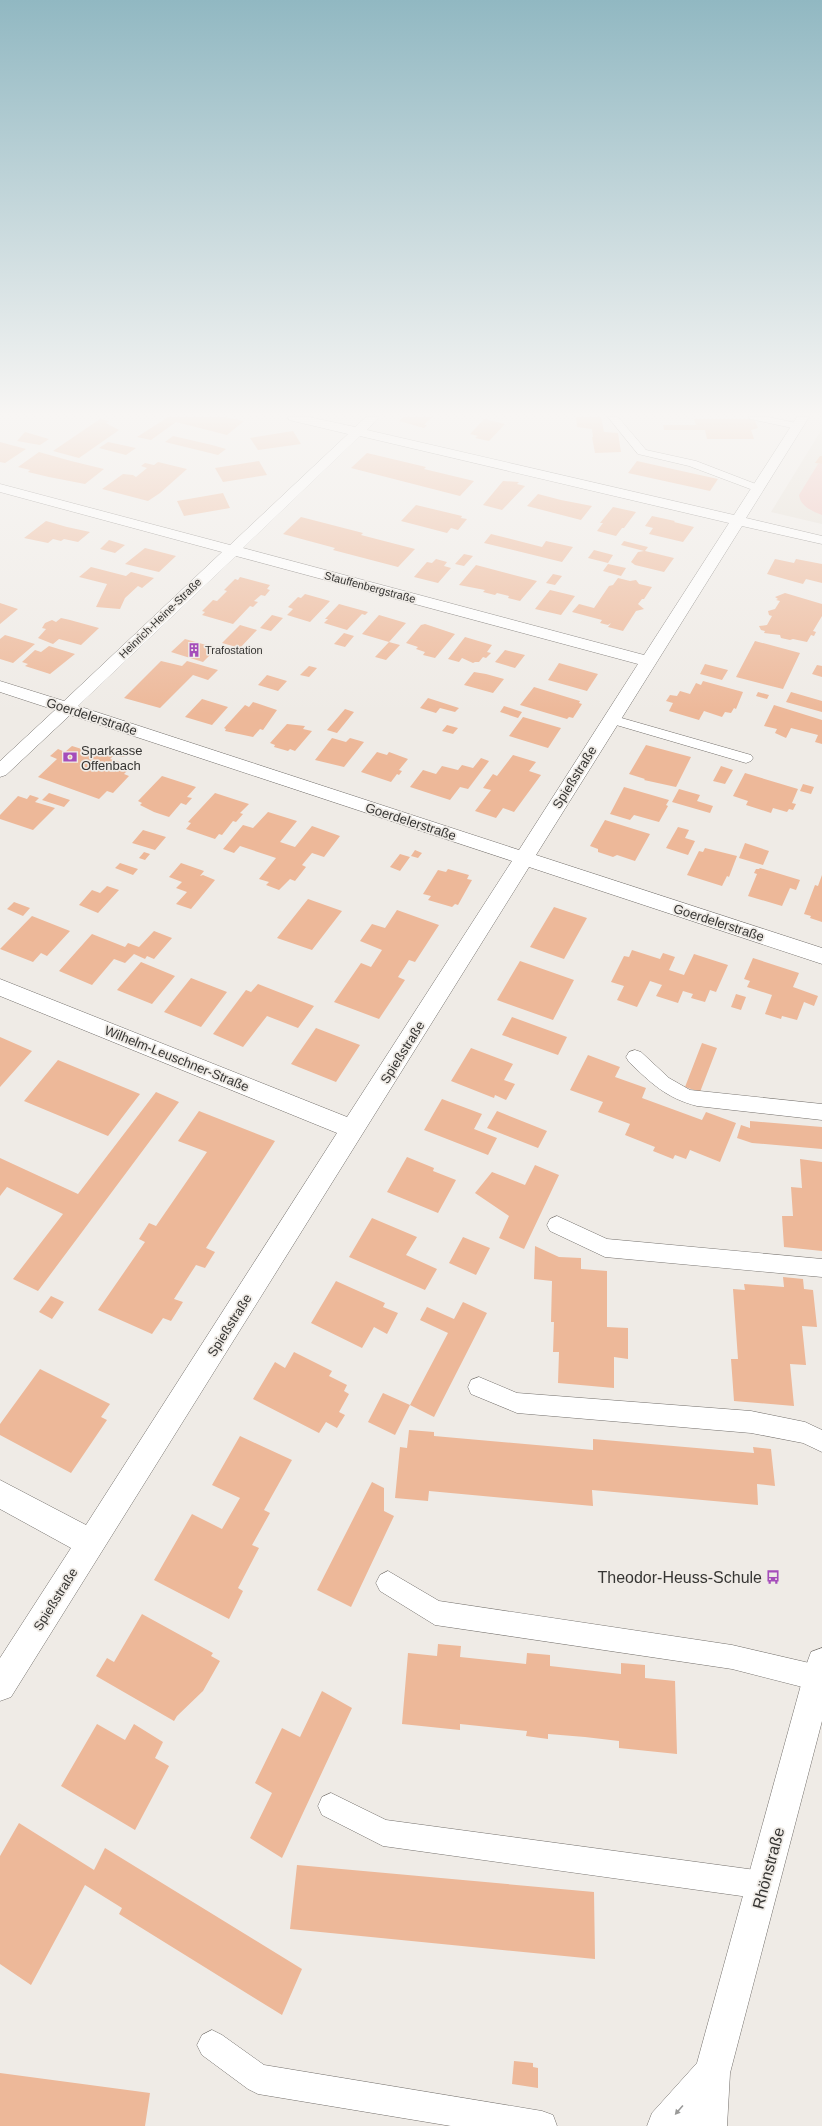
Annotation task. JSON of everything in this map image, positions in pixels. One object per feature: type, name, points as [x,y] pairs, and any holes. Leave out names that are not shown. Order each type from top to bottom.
[{"type":"street","name":"Stauffenbergstraße","points":[[106,516],[647,661]]},
{"type":"street","name":"Heinrich-Heine-Straße","points":[[0,771],[268,516]]},
{"type":"street","points":[[720,516],[822,540]]},
{"type":"street","name":"Spießstraße","points":[[0,1686],[738,516]]},
{"type":"street","name":"Goerdelerstraße","points":[[0,686],[822,956]]},
{"type":"street","name":"Wilhelm-Leuschner-Straße","points":[[0,987],[353,1129]]},
{"type":"street","points":[[0,1494],[90,1543]]},
{"type":"street","name":"Rhönstraße","points":[[709,2126],[712,2072],[820,1671]]},
{"type":"street","name":"Rhönstraße","points":[[665,2126],[712,2072]]},
{"type":"lane","points":[[611,719],[746,758]]},
{"type":"lane","points":[[635,1057],[668,1087],[680,1095],[697,1099],[822,1112]]},
{"type":"lane","points":[[557,1225],[605,1248],[822,1268]]},
{"type":"lane","points":[[479,1387],[517,1403],[751,1422],[805,1433],[822,1441]]},
{"type":"lane","points":[[388,1583],[435,1613],[820,1671]]},
{"type":"lane","points":[[331,1806],[383,1833],[763,1885]]},
{"type":"lane","points":[[212,2045],[258,2079],[542,2126]]},
{"type":"shaded area","points":[[789,516],[822,516],[822,524]]},
{"type":"building","points":[[405,516],[462,516],[461,518],[467,519],[458,530],[451,528],[447,533],[401,521]]},
{"type":"building","points":[[566,516],[584,516],[581,520]]},
{"type":"building","points":[[606,516],[633,516],[616,536],[597,531],[603,523],[600,523]]},
{"type":"building","points":[[653,516],[694,527],[683,542],[649,534],[653,528],[645,526]]},
{"type":"building","points":[[301,517],[363,533],[361,535],[415,549],[398,567],[333,550],[335,548],[283,534]]},
{"type":"building","points":[[46,521],[90,532],[78,542],[64,539],[61,541],[53,539],[48,543],[24,538]]},
{"type":"building","points":[[491,534],[542,547],[546,541],[573,547],[562,562],[484,543]]},
{"type":"building","points":[[109,540],[125,545],[115,553],[100,549]]},
{"type":"building","points":[[624,541],[648,547],[645,551],[674,558],[664,572],[635,565],[631,562],[638,552],[644,551],[621,545]]},
{"type":"building","points":[[145,548],[176,556],[159,572],[125,564]]},
{"type":"building","points":[[594,550],[613,555],[608,563],[588,558]]},
{"type":"building","points":[[464,554],[473,556],[464,566],[455,564]]},
{"type":"building","points":[[436,559],[447,562],[444,566],[451,568],[438,583],[414,577],[427,562],[432,563]]},
{"type":"building","points":[[775,559],[794,563],[796,559],[822,564],[822,583],[806,579],[803,584],[767,574]]},
{"type":"building","points":[[608,564],[626,568],[621,576],[603,571]]},
{"type":"building","points":[[476,565],[537,581],[520,601],[508,598],[509,596],[497,593],[495,595],[483,592],[485,590],[459,585]]},
{"type":"building","points":[[91,567],[126,576],[131,572],[154,578],[142,588],[138,586],[125,598],[120,609],[96,607],[107,584],[79,577]]},
{"type":"building","points":[[553,574],[562,576],[555,585],[546,583]]},
{"type":"building","points":[[240,577],[270,585],[267,589],[270,590],[265,596],[261,595],[254,601],[258,602],[253,607],[250,606],[233,624],[202,615],[205,612],[202,611],[213,600],[217,601],[227,591],[224,590],[235,579],[238,580]]},
{"type":"building","points":[[618,578],[630,581],[636,580],[639,584],[652,587],[644,599],[642,599],[638,604],[644,609],[636,611],[623,631],[608,627],[611,623],[608,625],[600,623],[602,620],[572,612],[579,604],[594,608],[609,586],[613,585]]},
{"type":"building","points":[[550,590],[575,596],[561,615],[535,609]]},
{"type":"building","points":[[785,593],[822,604],[822,616],[813,631],[816,632],[814,636],[811,635],[807,642],[793,639],[790,640],[781,638],[780,635],[764,633],[765,631],[761,630],[759,626],[767,625],[772,616],[769,615],[768,611],[775,609],[780,601],[776,600],[778,599],[775,597]]},
{"type":"building","points":[[305,594],[330,601],[310,622],[287,615],[293,609],[288,607],[298,597],[301,598]]},
{"type":"building","points":[[0,603],[18,609],[0,624]]},
{"type":"building","points":[[339,604],[368,612],[365,615],[362,614],[347,630],[324,623],[328,619],[325,619]]},
{"type":"building","points":[[272,615],[283,618],[271,631],[260,628]]},
{"type":"building","points":[[379,615],[406,623],[389,642],[362,634]]},
{"type":"building","points":[[61,618],[99,628],[81,645],[59,639],[53,644],[38,638],[46,629],[42,628],[45,623],[52,620],[56,622]]},
{"type":"building","points":[[425,624],[455,634],[435,658],[423,655],[425,652],[416,649],[418,647],[406,643],[421,625]]},
{"type":"building","points":[[240,625],[257,630],[240,648],[222,643]]},
{"type":"building","points":[[344,633],[354,636],[345,647],[334,644]]},
{"type":"building","points":[[5,635],[35,644],[13,663],[0,659],[0,639]]},
{"type":"building","points":[[465,637],[492,645],[487,652],[491,653],[486,658],[483,657],[479,662],[473,663],[462,658],[459,662],[448,659]]},
{"type":"building","name":"Trafostation","points":[[185,639],[217,648],[203,662],[171,652]]},
{"type":"building","points":[[755,641],[800,653],[783,689],[736,677]]},
{"type":"building","points":[[389,642],[400,645],[386,660],[375,657]]},
{"type":"building","points":[[49,646],[75,654],[50,674],[25,666],[28,664],[22,662],[35,650],[41,652]]},
{"type":"building","points":[[505,650],[525,655],[515,668],[495,662]]},
{"type":"building","points":[[161,661],[182,666],[187,661],[218,670],[208,680],[193,675],[160,708],[124,698]]},
{"type":"building","points":[[559,663],[598,674],[587,691],[548,680]]},
{"type":"building","points":[[705,664],[728,670],[722,680],[700,674]]},
{"type":"building","points":[[817,665],[822,666],[822,677],[812,674]]},
{"type":"building","points":[[309,666],[317,668],[309,677],[300,675]]},
{"type":"building","points":[[474,672],[504,679],[493,693],[464,685]]},
{"type":"building","points":[[267,675],[287,681],[278,691],[258,685]]},
{"type":"building","points":[[703,681],[743,692],[736,709],[734,708],[731,713],[725,712],[722,717],[704,711],[699,720],[669,711],[673,703],[666,701],[670,695],[677,696],[680,691],[690,694],[696,683],[701,685]]},
{"type":"building","points":[[534,687],[580,701],[579,703],[582,704],[573,718],[569,717],[567,719],[520,705]]},
{"type":"building","points":[[758,692],[769,695],[767,699],[756,696]]},
{"type":"building","points":[[791,692],[822,701],[822,712],[786,702]]},
{"type":"building","points":[[428,698],[459,708],[455,712],[440,708],[436,713],[420,708]]},
{"type":"building","points":[[202,699],[228,707],[212,725],[185,717]]},
{"type":"building","points":[[253,702],[277,710],[263,730],[260,729],[253,737],[225,731],[226,729],[224,728],[245,705],[249,707]]},
{"type":"building","points":[[774,705],[822,720],[822,744],[815,742],[818,735],[791,728],[786,738],[775,733],[777,729],[764,726]]},
{"type":"building","points":[[504,706],[522,712],[518,718],[500,712]]},
{"type":"building","points":[[345,709],[354,712],[337,733],[327,730]]},
{"type":"building","points":[[523,717],[561,728],[548,748],[509,736]]},
{"type":"building","points":[[287,724],[305,726],[303,729],[312,731],[295,751],[290,749],[288,751],[274,747],[275,745],[270,743]]},
{"type":"building","points":[[447,725],[458,728],[453,734],[442,731]]},
{"type":"building","points":[[332,738],[346,742],[350,738],[364,742],[344,767],[315,760]]},
{"type":"building","points":[[646,745],[691,757],[676,787],[644,780],[645,779],[629,774]]},
{"type":"building","points":[[72,746],[101,755],[112,747],[126,751],[129,753],[126,756],[122,757],[114,755],[110,759],[132,766],[124,774],[129,776],[113,793],[107,791],[99,799],[38,777],[57,759],[50,756],[58,749],[65,752]]},
{"type":"building","points":[[377,752],[387,755],[389,752],[408,759],[399,770],[402,771],[399,775],[397,774],[391,782],[361,772]]},
{"type":"building","points":[[513,755],[536,762],[529,771],[541,775],[514,812],[503,808],[496,818],[475,811],[491,790],[483,788],[493,774],[497,776]]},
{"type":"building","points":[[481,758],[489,761],[468,789],[460,787],[450,800],[410,787],[423,770],[436,774],[442,766],[458,770],[462,765],[473,768]]},
{"type":"building","points":[[721,766],[733,770],[725,784],[713,781]]},
{"type":"building","points":[[745,773],[798,789],[792,803],[796,804],[793,810],[789,809],[787,812],[773,808],[771,813],[746,805],[748,801],[733,796]]},
{"type":"building","points":[[162,776],[196,787],[187,797],[192,798],[186,805],[181,803],[169,817],[140,805],[142,803],[138,801]]},
{"type":"building","points":[[803,784],[814,787],[811,794],[800,791]]},
{"type":"building","points":[[624,787],[669,800],[666,805],[668,806],[659,822],[634,815],[630,820],[610,814]]},
{"type":"building","points":[[679,789],[700,795],[697,801],[713,806],[710,813],[672,802]]},
{"type":"building","points":[[49,793],[70,800],[64,807],[42,800]]},
{"type":"building","points":[[215,793],[249,804],[240,813],[243,814],[236,822],[233,821],[222,835],[219,834],[215,839],[186,829],[191,823],[188,822]]},
{"type":"building","points":[[30,795],[39,798],[35,802],[55,808],[33,830],[0,819],[0,815],[18,796],[27,799]]},
{"type":"building","points":[[268,812],[297,821],[280,842],[295,847],[312,826],[340,836],[324,857],[312,853],[302,865],[306,867],[295,881],[290,879],[279,890],[266,885],[269,882],[259,879],[276,858],[240,846],[234,853],[223,849],[243,825],[253,828]]},
{"type":"building","points":[[605,820],[650,834],[635,861],[617,855],[613,857],[598,852],[598,849],[590,846]]},
{"type":"building","points":[[678,827],[689,830],[685,838],[695,841],[688,855],[666,848]]},
{"type":"building","points":[[143,830],[166,837],[155,850],[132,843]]},
{"type":"building","points":[[745,843],[769,851],[763,865],[739,858]]},
{"type":"building","points":[[705,848],[737,856],[729,877],[727,876],[722,886],[687,875],[699,851],[703,852]]},
{"type":"building","points":[[415,850],[422,853],[418,858],[411,856]]},
{"type":"building","points":[[144,852],[150,854],[145,860],[139,858]]},
{"type":"building","points":[[400,854],[410,857],[400,871],[390,867]]},
{"type":"building","points":[[120,863],[138,869],[133,875],[115,868]]},
{"type":"building","points":[[181,863],[204,871],[200,876],[203,875],[215,880],[191,909],[176,904],[187,892],[176,888],[182,882],[169,877]]},
{"type":"building","points":[[760,868],[800,880],[796,890],[790,888],[782,906],[748,896],[757,874],[754,873],[756,869]]},
{"type":"building","points":[[448,869],[469,875],[467,879],[472,880],[458,905],[455,904],[452,907],[428,900],[431,896],[423,894],[438,870],[446,872]]},
{"type":"building","points":[[822,875],[822,922],[810,918],[811,916],[804,914],[815,885],[818,886]]},
{"type":"building","points":[[107,886],[119,890],[98,913],[79,905],[92,890],[100,893]]},
{"type":"building","points":[[308,899],[342,911],[312,950],[277,938]]},
{"type":"building","points":[[14,902],[30,908],[23,916],[7,909]]},
{"type":"building","points":[[554,907],[587,918],[564,959],[530,947]]},
{"type":"building","points":[[397,910],[439,925],[415,962],[409,960],[398,977],[405,980],[379,1019],[334,1002],[361,963],[371,967],[382,950],[360,941],[372,924],[385,928]]},
{"type":"building","points":[[32,916],[70,931],[47,956],[41,953],[33,962],[0,949]]},
{"type":"building","points":[[154,931],[172,938],[154,959],[147,956],[145,959],[134,954],[125,963],[114,959],[92,985],[59,971],[92,934],[125,947],[128,943],[139,947]]},
{"type":"building","points":[[632,950],[660,959],[663,953],[675,957],[669,970],[684,975],[694,954],[728,965],[716,992],[710,990],[705,1002],[691,998],[693,994],[683,991],[678,1003],[656,996],[662,985],[650,981],[637,1007],[617,1000],[624,986],[611,982],[624,956],[629,957]]},
{"type":"building","points":[[753,958],[799,973],[793,987],[818,996],[814,1006],[804,1002],[797,1020],[782,1016],[781,1019],[765,1014],[772,995],[747,987],[750,981],[744,979]]},
{"type":"building","points":[[520,961],[574,980],[553,1020],[497,1000]]},
{"type":"building","points":[[141,962],[175,976],[152,1004],[117,990]]},
{"type":"building","points":[[191,978],[227,992],[201,1027],[164,1012]]},
{"type":"building","points":[[258,984],[314,1006],[298,1028],[267,1016],[243,1047],[213,1034],[246,990],[251,992]]},
{"type":"building","points":[[736,994],[746,997],[741,1010],[731,1007]]},
{"type":"building","points":[[512,1017],[567,1037],[558,1055],[502,1035]]},
{"type":"building","points":[[316,1028],[360,1045],[336,1082],[291,1064]]},
{"type":"building","points":[[0,1037],[32,1051],[0,1087]]},
{"type":"building","points":[[702,1043],[717,1048],[700,1092],[685,1087]]},
{"type":"building","points":[[471,1048],[513,1064],[504,1080],[515,1084],[506,1100],[495,1095],[494,1098],[451,1081]]},
{"type":"building","points":[[588,1055],[620,1067],[615,1077],[646,1088],[642,1098],[702,1120],[706,1112],[736,1123],[720,1162],[690,1150],[686,1159],[675,1155],[673,1159],[653,1151],[655,1147],[625,1135],[630,1124],[598,1112],[603,1102],[570,1090]]},
{"type":"building","points":[[58,1060],[140,1094],[108,1136],[24,1101]]},
{"type":"building","points":[[156,1092],[179,1102],[38,1291],[13,1279],[63,1214],[7,1187],[0,1196],[0,1158],[78,1194]]},
{"type":"building","points":[[442,1099],[482,1114],[474,1129],[497,1138],[488,1155],[424,1130]]},
{"type":"building","points":[[199,1111],[275,1141],[206,1248],[215,1252],[205,1268],[196,1265],[174,1299],[183,1302],[171,1321],[163,1318],[152,1334],[98,1310],[145,1242],[139,1239],[149,1223],[156,1226],[207,1152],[178,1141]]},
{"type":"building","points":[[497,1111],[547,1131],[538,1148],[487,1128]]},
{"type":"building","points":[[750,1121],[822,1127],[822,1149],[752,1143],[737,1138],[741,1125],[750,1128]]},
{"type":"building","points":[[407,1157],[434,1168],[433,1171],[456,1180],[438,1213],[387,1192]]},
{"type":"building","points":[[800,1159],[822,1162],[822,1251],[784,1247],[782,1216],[793,1216],[791,1187],[802,1188]]},
{"type":"building","points":[[535,1165],[559,1175],[524,1249],[499,1238],[509,1216],[475,1193],[492,1172],[525,1185]]},
{"type":"building","points":[[372,1218],[417,1237],[406,1255],[437,1269],[425,1290],[349,1257]]},
{"type":"building","points":[[463,1237],[490,1248],[476,1275],[449,1263]]},
{"type":"building","points":[[535,1246],[559,1257],[581,1258],[581,1269],[607,1271],[607,1327],[628,1328],[628,1359],[614,1357],[614,1388],[558,1383],[559,1352],[553,1352],[554,1322],[551,1322],[552,1281],[534,1279]]},
{"type":"building","points":[[783,1277],[803,1279],[804,1289],[813,1290],[817,1327],[802,1326],[806,1365],[790,1364],[794,1406],[734,1401],[731,1359],[738,1359],[733,1289],[745,1290],[744,1284],[784,1287]]},
{"type":"building","points":[[336,1281],[385,1303],[383,1307],[398,1313],[387,1334],[374,1327],[362,1348],[311,1323]]},
{"type":"building","points":[[51,1296],[64,1302],[52,1319],[39,1312]]},
{"type":"building","points":[[463,1302],[487,1313],[434,1417],[410,1405],[448,1333],[420,1320],[427,1307],[454,1319]]},
{"type":"building","points":[[294,1352],[332,1371],[329,1376],[347,1385],[344,1391],[349,1394],[339,1412],[345,1415],[337,1428],[326,1422],[319,1433],[253,1399],[275,1362],[285,1368]]},
{"type":"building","points":[[40,1369],[110,1404],[101,1417],[107,1420],[71,1473],[0,1435],[0,1424]]},
{"type":"building","points":[[383,1393],[410,1405],[395,1435],[368,1422]]},
{"type":"building","points":[[409,1430],[434,1432],[434,1436],[593,1450],[593,1439],[754,1453],[753,1447],[771,1449],[775,1486],[757,1484],[758,1505],[592,1490],[593,1506],[429,1491],[428,1501],[395,1498],[400,1447],[407,1448]]},
{"type":"building","points":[[240,1436],[292,1460],[264,1510],[270,1513],[252,1545],[259,1548],[238,1588],[243,1591],[229,1619],[154,1580],[192,1514],[222,1529],[240,1498],[212,1485]]},
{"type":"building","points":[[372,1482],[384,1488],[384,1511],[394,1516],[351,1607],[317,1590]]},
{"type":"building","points":[[142,1614],[213,1653],[211,1656],[220,1661],[203,1691],[177,1716],[174,1721],[96,1676],[107,1658],[114,1662]]},
{"type":"building","points":[[438,1644],[461,1646],[460,1657],[526,1664],[527,1653],[550,1655],[550,1666],[621,1674],[621,1663],[645,1665],[645,1678],[675,1681],[677,1754],[619,1748],[619,1741],[585,1737],[548,1734],[548,1739],[526,1736],[527,1731],[460,1724],[460,1730],[402,1724],[408,1653],[437,1656]]},
{"type":"building","points":[[322,1691],[352,1708],[282,1858],[250,1838],[272,1793],[255,1783],[282,1728],[300,1737]]},
{"type":"building","points":[[97,1724],[125,1740],[134,1724],[163,1742],[155,1758],[169,1766],[135,1830],[61,1786]]},
{"type":"building","points":[[19,1823],[94,1870],[105,1848],[302,1969],[282,2015],[119,1914],[122,1908],[85,1885],[31,1985],[0,1964],[0,1856]]},
{"type":"building","points":[[297,1865],[594,1892],[595,1959],[290,1929]]},
{"type":"building","points":[[514,2061],[533,2063],[533,2067],[538,2068],[538,2088],[512,2084]]},
{"type":"building","points":[[0,2073],[150,2093],[145,2126],[0,2126]]},
{"type":"place","name":"Trafostation","points":[[194,650]]},
{"type":"place","name":"Sparkasse Offenbach","points":[[70,757]]},
{"type":"place","name":"Theodor-Heuss-Schule","points":[[773,1577]]}]
